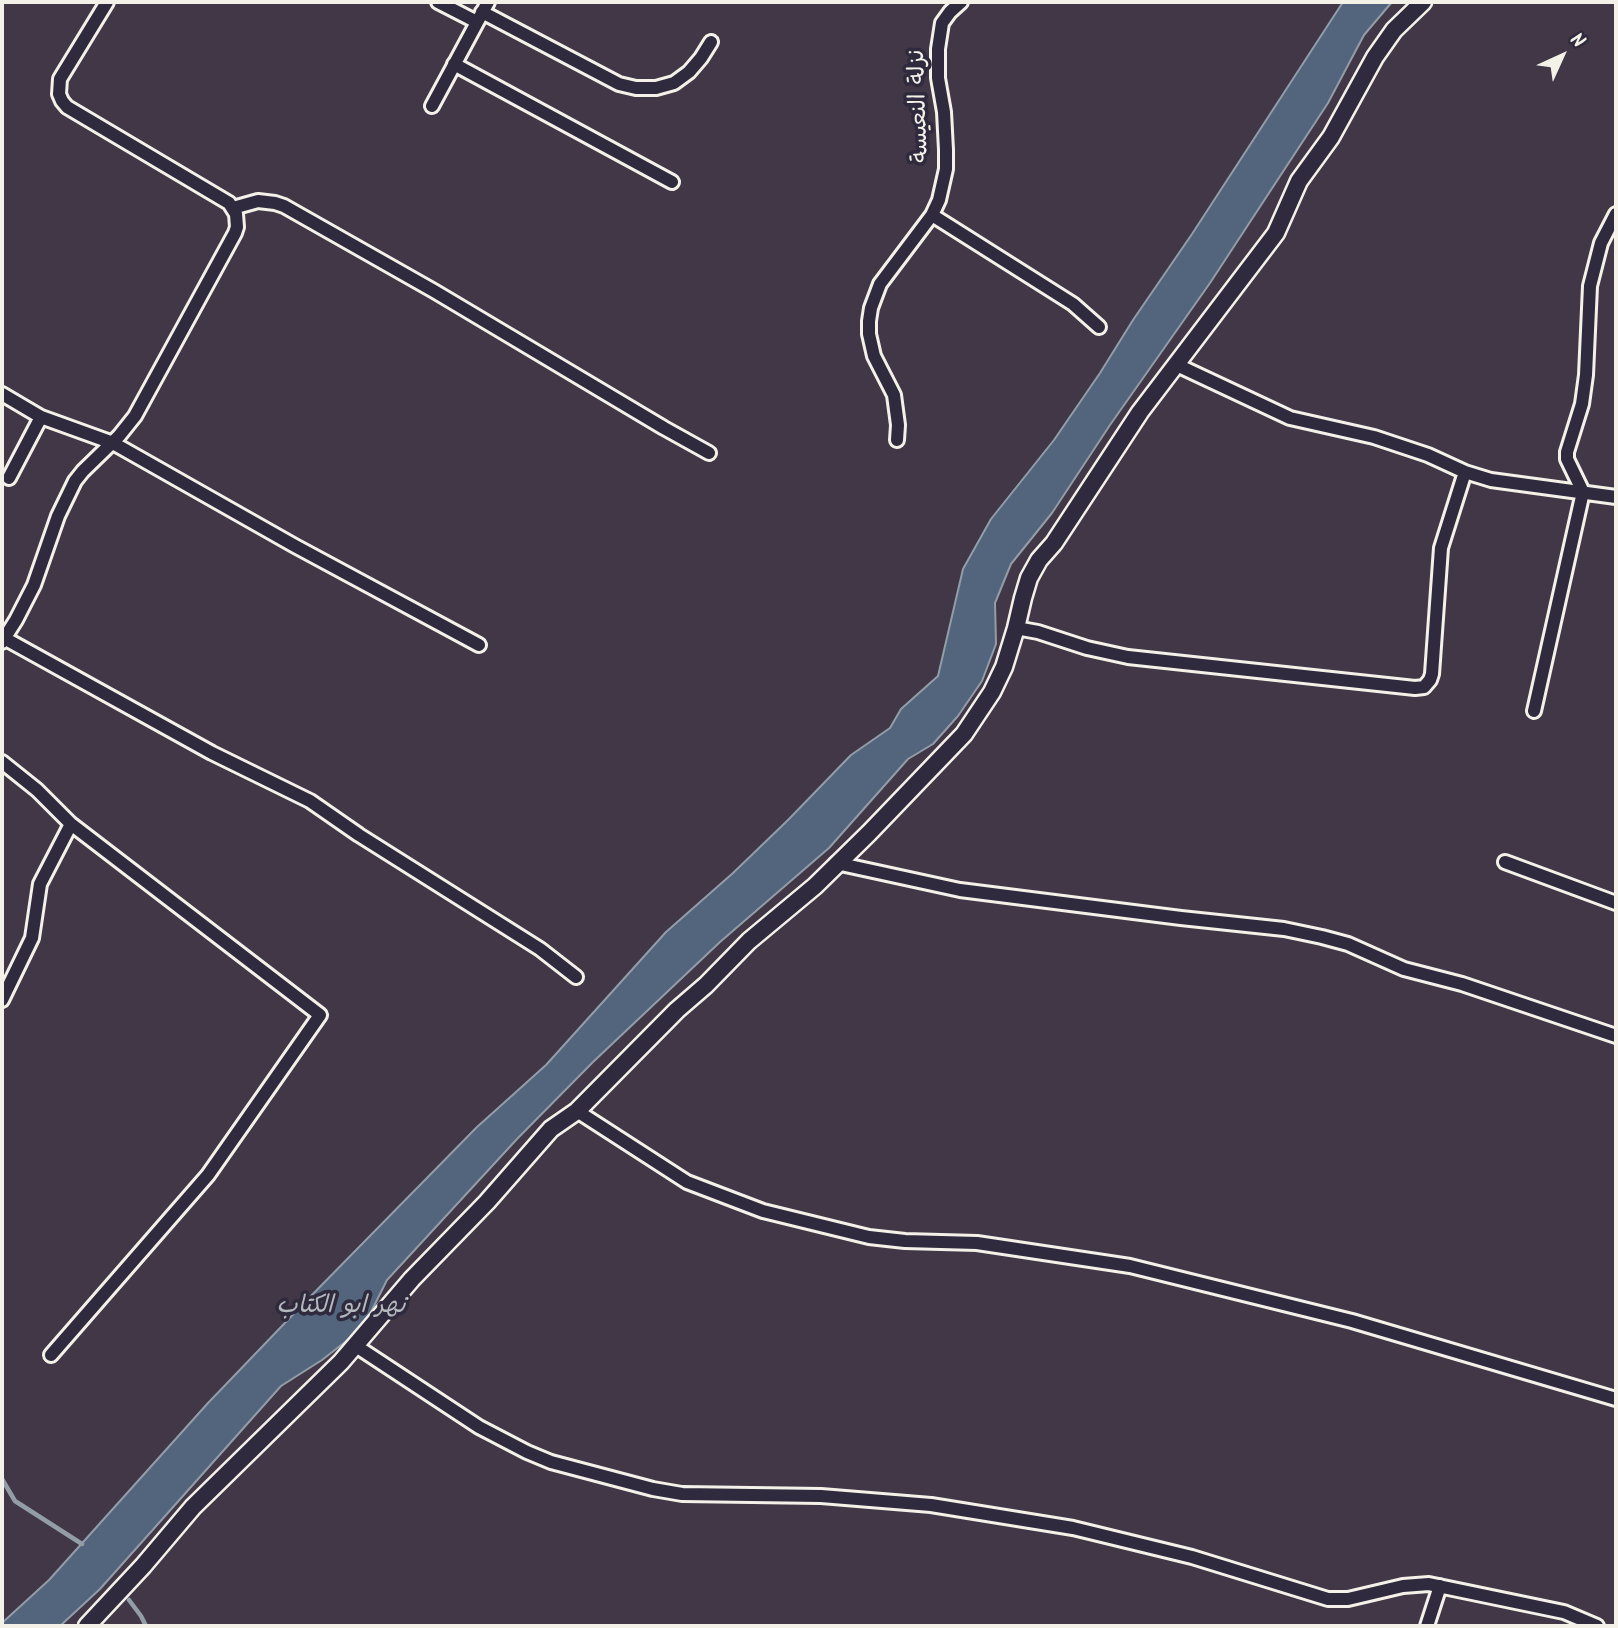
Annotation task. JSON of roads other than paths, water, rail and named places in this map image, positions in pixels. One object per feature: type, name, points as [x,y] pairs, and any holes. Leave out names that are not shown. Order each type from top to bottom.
[{"type":"street","points":[[107,2],[60,79],[59,94],[62,101],[67,107],[224,199],[233,208],[238,220],[235,233],[142,405],[113,443],[75,481],[58,516],[33,584],[16,620],[4,635],[212,753],[310,801],[540,949],[576,977]]},
{"type":"street","points":[[438,2],[482,12],[619,84],[636,88],[656,88],[674,83],[695,65],[712,41]]},
{"type":"street","name":"نزلة النعيسة","points":[[897,440],[894,395],[871,345],[871,308],[880,284],[932,215],[939,200],[946,169],[946,131],[938,78],[938,49],[942,23],[961,2]]},
{"type":"street","points":[[87,1626],[193,1507],[356,1346],[412,1279],[487,1202],[551,1129],[577,1111],[749,941],[815,886],[964,734],[992,692],[1004,667],[1029,578],[1039,560],[1054,543],[1140,412],[1276,233],[1299,180],[1331,138],[1375,57],[1394,30],[1423,2]]},
{"type":"street","points":[[432,106],[482,12]]},
{"type":"street","points":[[454,64],[672,182]]},
{"type":"street","points":[[233,208],[258,201],[284,206],[709,453]]},
{"type":"street","points":[[1534,711],[1583,492],[1567,459],[1567,452],[1582,404],[1590,286],[1601,243],[1616,214]]},
{"type":"street","points":[[932,215],[1073,304],[1099,327]]},
{"type":"street","points":[[1177,365],[1290,418],[1374,437],[1491,480],[1616,497]]},
{"type":"street","points":[[2,394],[41,416],[113,443],[295,546],[479,645]]},
{"type":"street","points":[[9,478],[41,416]]},
{"type":"street","points":[[1016,628],[1128,657],[1424,687],[1432,674],[1441,548],[1465,471]]},
{"type":"street","points":[[2,762],[37,790],[71,824],[320,1015],[208,1175],[51,1355]]},
{"type":"street","points":[[2,1000],[32,938],[40,884],[71,824]]},
{"type":"street","points":[[1505,862],[1616,903]]},
{"type":"street","points":[[836,863],[960,890],[1284,929],[1322,937],[1348,944],[1404,968],[1462,984],[1616,1036]]},
{"type":"street","points":[[577,1111],[687,1182],[763,1211],[869,1237],[977,1243],[1130,1266],[1352,1321],[1616,1399]]},
{"type":"street","points":[[356,1346],[480,1427],[527,1452],[551,1462],[653,1489],[682,1494],[821,1496],[931,1504],[1073,1528],[1192,1557],[1328,1599],[1338,1600],[1420,1583],[1564,1612],[1597,1626]]},
{"type":"street","points":[[1427,1626],[1440,1586]]},
{"type":"water","name":"نهر ابو الكتاب","points":[[1343,2],[1392,2],[1364,35],[1328,103],[1210,283],[1052,513],[1011,564],[995,603],[996,644],[982,681],[958,716],[933,744],[908,759],[829,848],[720,942],[593,1062],[517,1139],[387,1280],[363,1328],[322,1360],[281,1386],[100,1589],[60,1626],[2,1626],[2,1623],[49,1580],[208,1403],[477,1127],[546,1065],[666,932],[733,873],[851,755],[890,728],[901,709],[938,676],[963,569],[991,519],[1054,440],[1100,373]]},
{"type":"waterway","points":[[2,1479],[15,1501],[82,1544]]},
{"type":"waterway","points":[[129,1600],[146,1626]]}]
